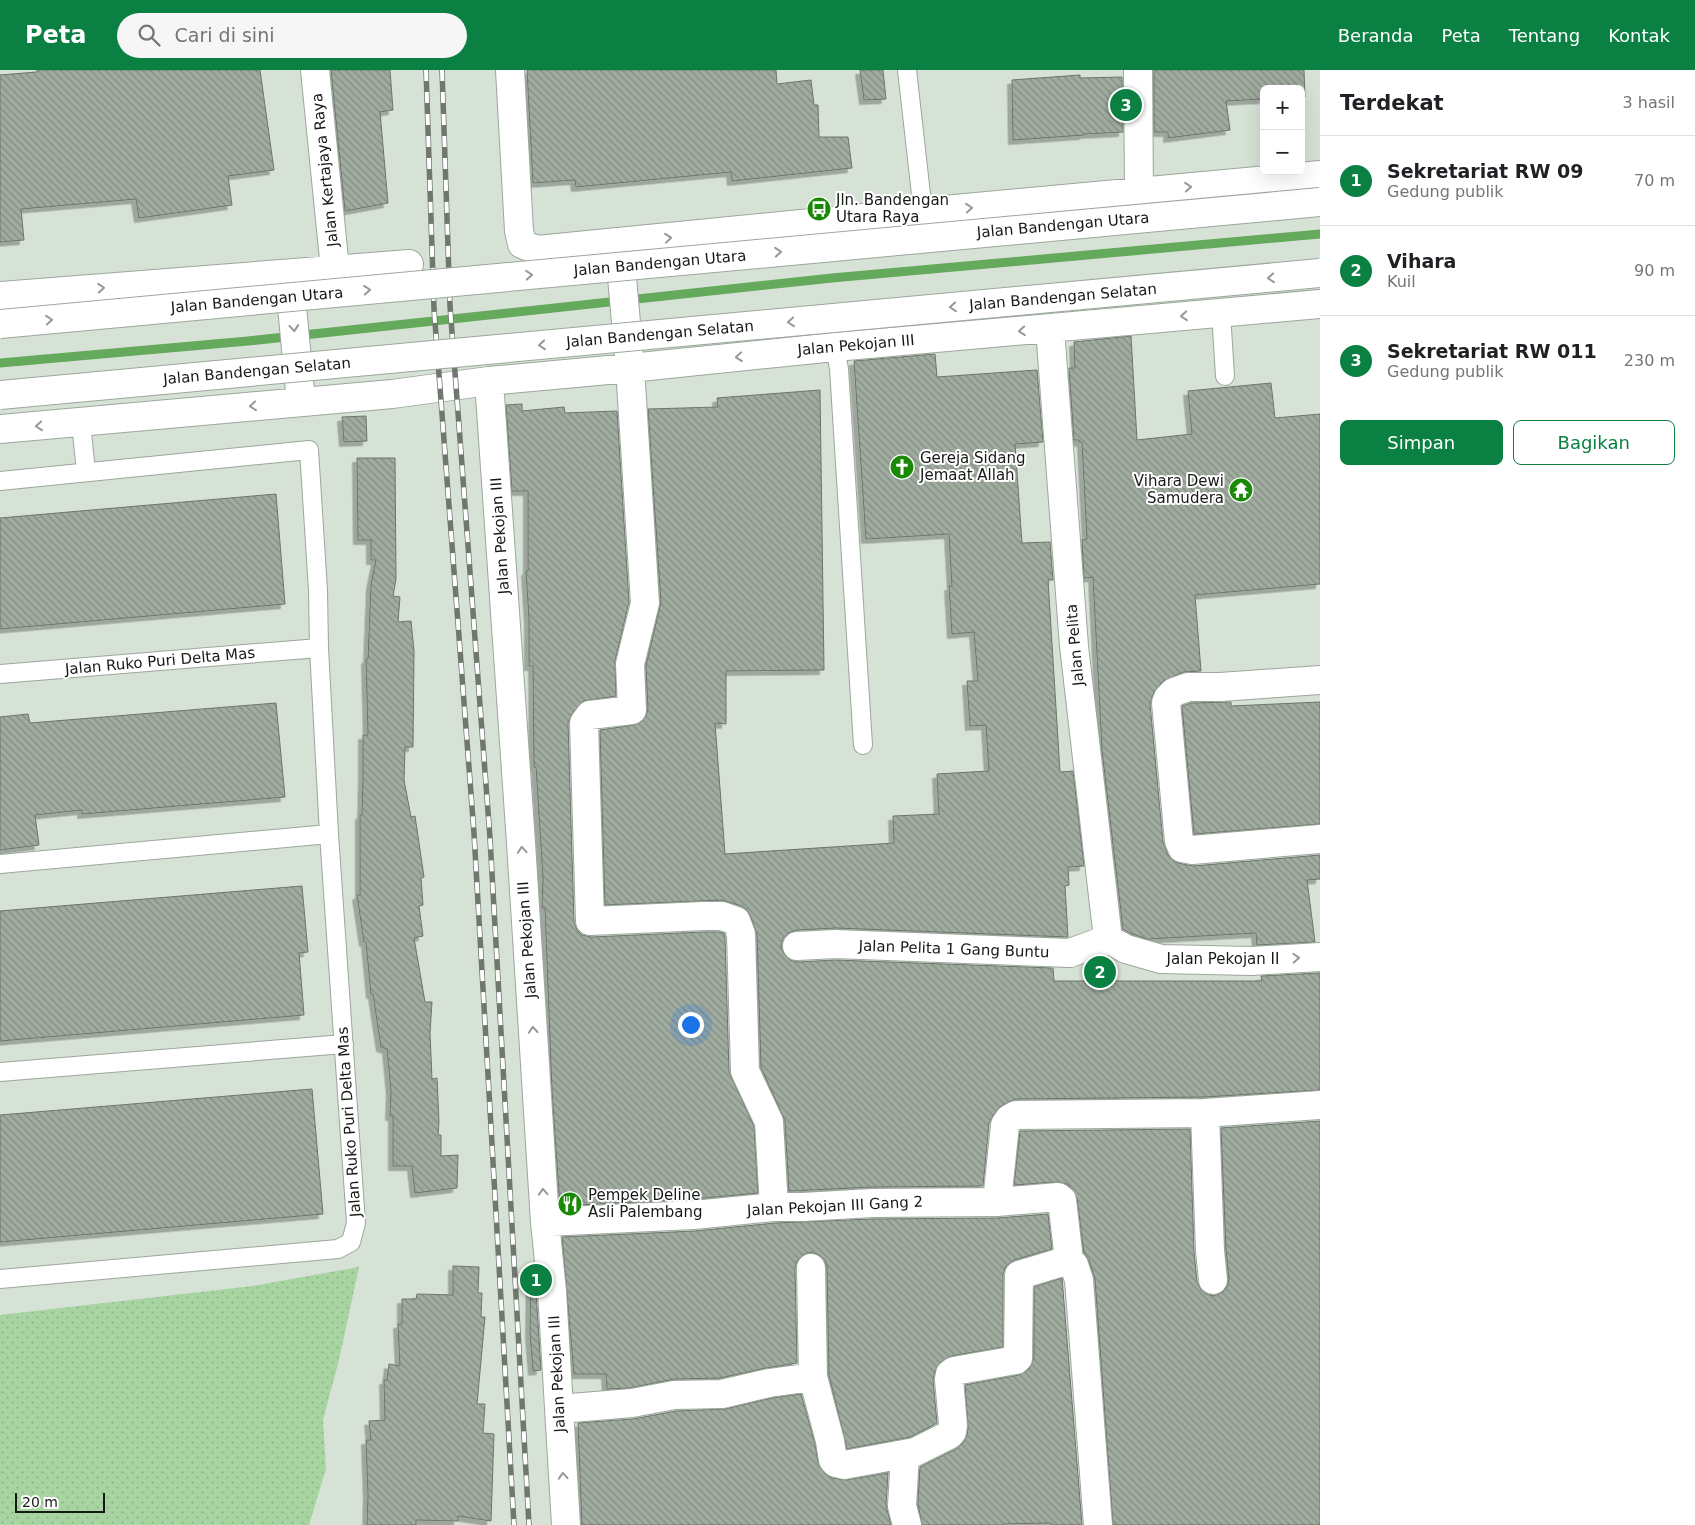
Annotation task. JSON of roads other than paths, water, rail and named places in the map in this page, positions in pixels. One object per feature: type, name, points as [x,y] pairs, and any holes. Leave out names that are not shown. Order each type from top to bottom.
[{"type":"street","name":"Jalan Kertajaya Raya","points":[[315,70],[335,269]]},
{"type":"street","points":[[510,70],[519,231],[522,244],[537,250],[620,247],[922,212],[1320,175]]},
{"type":"street","points":[[1138,70],[1140,192]]},
{"type":"street","name":"Jalan Bandengan Utara","points":[[0,324],[1320,202]]},
{"type":"street","points":[[620,247],[645,603],[630,664],[632,710],[590,715],[584,723],[590,921],[704,916],[722,916],[736,921],[741,934],[745,1071],[769,1122],[774,1208]]},
{"type":"street","name":"Jalan Kertajaya Raya","points":[[289,276],[335,269],[409,264]]},
{"type":"street","name":"Jalan Bandengan Selatan","points":[[0,395],[1320,274]]},
{"type":"street","points":[[289,276],[301,398]]},
{"type":"street","name":"Jalan Bandengan Utara","points":[[0,296],[289,276]]},
{"type":"street","name":"Jalan Pekojan III","points":[[566,1525],[552,1291],[545,1222],[489,381],[629,359],[835,347],[1320,304]]},
{"type":"street","name":"Jalan Pelita","points":[[1050,329],[1074,646],[1117,944]]},
{"type":"street","points":[[0,430],[301,398],[392,394],[489,381]]},
{"type":"street","points":[[1320,680],[1220,687],[1188,687],[1174,692],[1166,703],[1179,842],[1182,848],[1192,850],[1320,839]]},
{"type":"street","name":"Jalan Pelita 1 Gang Buntu","points":[[797,946],[835,944],[1070,953],[1117,944]]},
{"type":"street","name":"Jalan Pekojan II","points":[[1117,944],[1162,959],[1251,961],[1320,957]]},
{"type":"street","points":[[997,1202],[1005,1125],[1008,1119],[1016,1115],[1205,1113],[1320,1105]]},
{"type":"street","points":[[1205,1113],[1210,1251],[1213,1280]]},
{"type":"street","name":"Jalan Pekojan III Gang 2","points":[[545,1222],[694,1216],[774,1208],[803,1208],[885,1202],[997,1202],[1058,1196],[1062,1200],[1070,1260]]},
{"type":"street","points":[[811,1268],[813,1377],[830,1441],[833,1460],[844,1465],[914,1452],[952,1432],[953,1425],[948,1379],[950,1374],[954,1371],[1014,1361],[1018,1358],[1018,1275],[1070,1260],[1074,1265],[1079,1280],[1098,1525]]},
{"type":"street","points":[[559,1409],[632,1403],[674,1395],[722,1394],[769,1383],[813,1377]]},
{"type":"street","points":[[905,1454],[902,1506],[908,1525]]},
{"type":"lane","points":[[907,70],[922,212]]},
{"type":"lane","points":[[1221,313],[1225,376]]},
{"type":"lane","points":[[835,347],[839,369],[863,745]]},
{"type":"lane","points":[[0,481],[86,472],[81,422]]},
{"type":"lane","name":"Jalan Ruko Puri Delta Mas","points":[[0,1279],[338,1249],[351,1242],[356,1223],[329,834],[319,648],[318,590],[309,450],[86,472]]},
{"type":"lane","name":"Jalan Ruko Puri Delta Mas","points":[[0,674],[319,648]]},
{"type":"lane","points":[[0,864],[329,834]]},
{"type":"lane","points":[[0,1072],[344,1044]]},
{"type":"waterway","points":[[0,363],[248,341],[832,278],[1320,234]]},
{"type":"railway","points":[[426,70],[434,309],[474,833],[514,1525]]},
{"type":"railway","points":[[442,70],[450,306],[490,838],[529,1525]]},
{"type":"place","name":"Sekretariat RW 011","points":[[1126,105]]},
{"type":"place","name":"Jln. Bandengan Utara Raya","points":[[819,209]]},
{"type":"place","name":"Gereja Sidang Jemaat Allah","points":[[902,467]]},
{"type":"place","name":"Vihara Dewi Samudera","points":[[1241,490]]},
{"type":"place","name":"Vihara","points":[[1100,972]]},
{"type":"place","name":"Pempek Deline Asli Palembang","points":[[570,1204]]},
{"type":"place","name":"Sekretariat RW 09","points":[[536,1280]]}]
